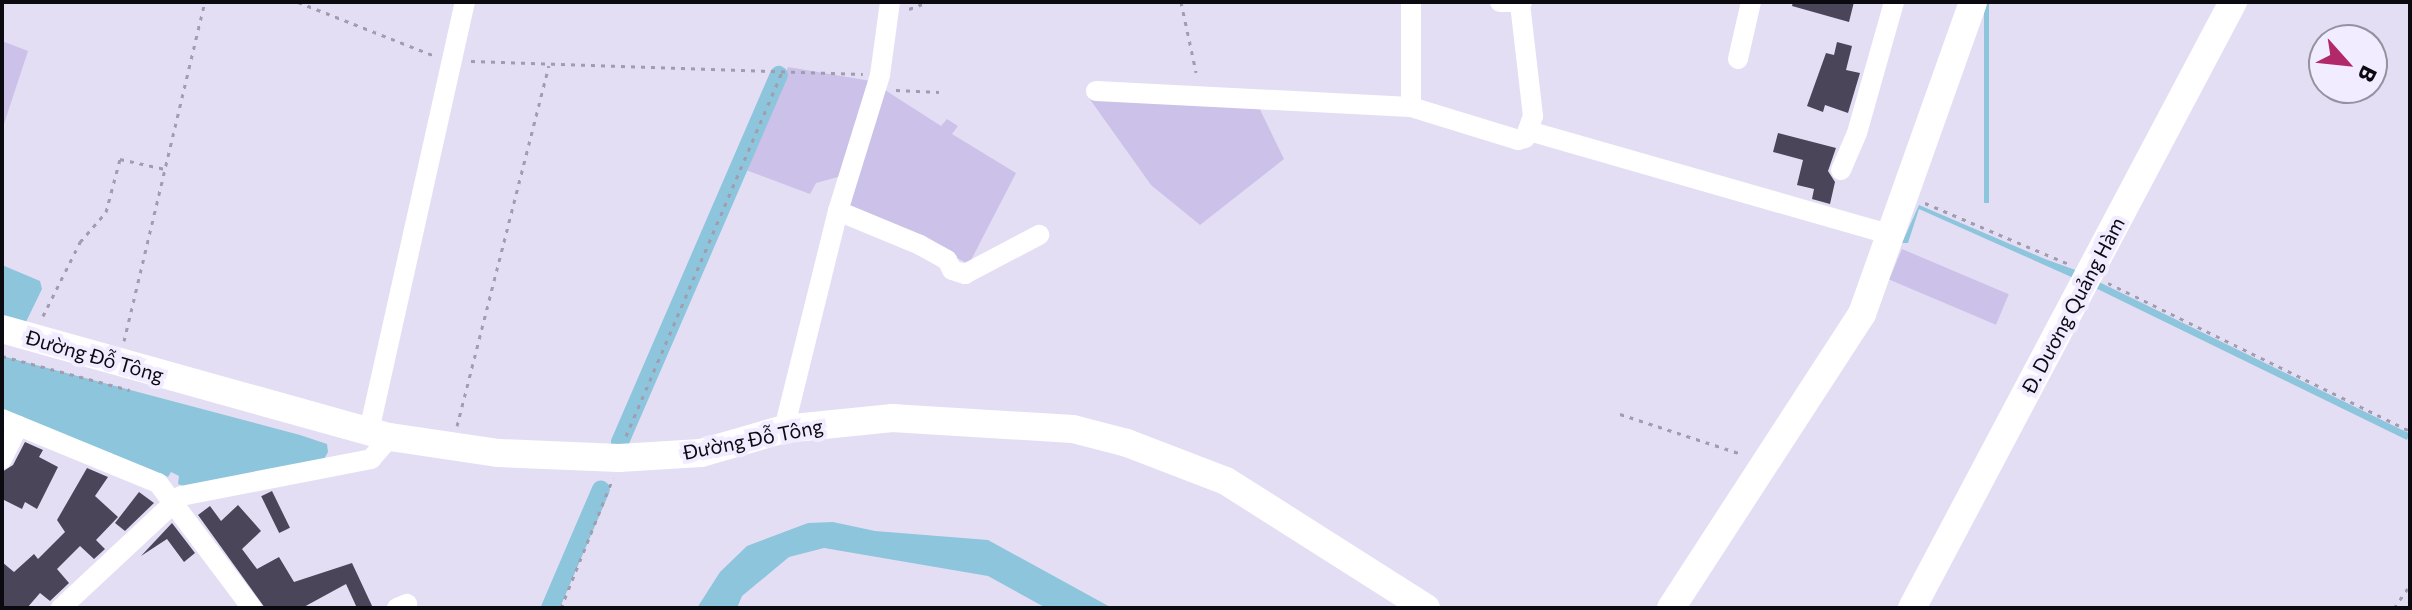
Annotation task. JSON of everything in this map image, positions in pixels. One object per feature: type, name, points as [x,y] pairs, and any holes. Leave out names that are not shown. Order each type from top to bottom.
[{"type":"main road","points":[[1671,608],[1769,463],[1862,314],[1973,2]]},
{"type":"main road","name":"Đ. Dương Quảng Hàm","points":[[1912,608],[2233,2]]},
{"type":"main road","name":"Đường Đỗ Tông","points":[[2,329],[118,364],[379,434],[452,446],[619,458],[701,453],[784,429],[892,418],[1018,423],[1127,443],[1254,496],[1426,608]]},
{"type":"street","points":[[61,608],[173,500],[371,459],[379,434],[465,2]]},
{"type":"street","points":[[784,429],[838,211],[880,75],[890,2]]},
{"type":"street","points":[[1411,2],[1411,107]]},
{"type":"street","points":[[1096,91],[1411,107],[1518,140],[1529,131],[1533,116],[1521,2],[1500,2]]},
{"type":"street","points":[[1738,59],[1751,2]]},
{"type":"street","points":[[1841,170],[1857,133],[1894,2]]},
{"type":"street","points":[[1529,131],[1891,235]]},
{"type":"street","points":[[838,211],[920,245],[947,260],[953,278],[1039,235]]},
{"type":"street","points":[[2,459],[10,422],[158,483],[252,608]]},
{"type":"path","points":[[118,364],[205,2]]},
{"type":"path","points":[[298,2],[413,51],[452,60],[880,75],[900,93],[939,92]]},
{"type":"path","points":[[1181,2],[1196,72]]},
{"type":"path","points":[[452,446],[549,64]]},
{"type":"path","points":[[561,608],[619,458],[783,70]]},
{"type":"path","points":[[33,338],[80,242],[106,212],[120,159],[165,169]]},
{"type":"path","points":[[1906,195],[2090,274],[2410,431]]},
{"type":"path","points":[[2,356],[136,391]]},
{"type":"path","points":[[1620,414],[1769,463]]},
{"type":"path","points":[[2394,608],[2410,585]]},
{"type":"shaded area","points":[[2,41],[28,51],[2,130]]},
{"type":"shaded area","points":[[788,67],[871,81],[941,126],[947,119],[958,126],[952,134],[1016,173],[969,264],[848,205],[860,171],[816,183],[810,194],[743,169]]},
{"type":"shaded area","points":[[1252,93],[1284,159],[1200,225],[1151,185],[1089,98]]},
{"type":"shaded area","points":[[1902,249],[2009,294],[1996,325],[1889,279]]},
{"type":"water","points":[[1984,2],[1989,2],[1989,203],[1984,203]]},
{"type":"water","points":[[1919,205],[2081,272],[2078,280],[1919,209],[1908,243],[1902,243]]},
{"type":"water","points":[[2,265],[40,281],[42,289],[24,326],[2,320]]},
{"type":"water","points":[[2099,282],[2410,434],[2407,440],[2096,288]]},
{"type":"water","points":[[2,356],[300,435],[327,444],[328,452],[322,463],[189,488],[178,484],[179,476],[171,472],[168,477],[2,411]]},
{"type":"water","points":[[833,522],[875,531],[988,540],[1112,608],[1046,608],[988,576],[824,548],[789,557],[742,596],[737,608],[697,608],[720,572],[747,546],[808,523]]},
{"type":"building","points":[[1793,2],[1854,2],[1849,22],[1792,6]]},
{"type":"building","points":[[1837,42],[1852,46],[1846,70],[1860,73],[1848,113],[1825,105],[1823,112],[1807,106],[1826,53],[1834,55]]},
{"type":"building","points":[[1778,133],[1836,148],[1828,171],[1835,182],[1830,204],[1812,199],[1814,189],[1797,185],[1803,160],[1773,152]]},
{"type":"building","points":[[25,442],[43,450],[39,457],[58,467],[37,509],[25,502],[22,509],[2,499],[2,472],[13,465]]},
{"type":"building","points":[[87,468],[108,477],[95,496],[118,517],[96,540],[105,549],[94,559],[80,546],[57,569],[69,583],[50,601],[40,593],[27,608],[2,608],[2,562],[14,572],[34,554],[38,559],[65,532],[57,520]]},
{"type":"building","points":[[272,491],[290,528],[279,533],[261,496]]},
{"type":"building","points":[[139,492],[154,503],[125,531],[115,523]]},
{"type":"building","points":[[238,505],[261,531],[242,549],[257,569],[279,557],[294,582],[352,563],[373,608],[357,608],[346,584],[302,608],[265,608],[198,515],[210,506],[221,521]]},
{"type":"building","points":[[172,523],[195,553],[184,562],[167,539],[141,556]]},
{"type":"waterway","points":[[620,442],[779,75]]},
{"type":"waterway","points":[[550,608],[601,489]]}]
